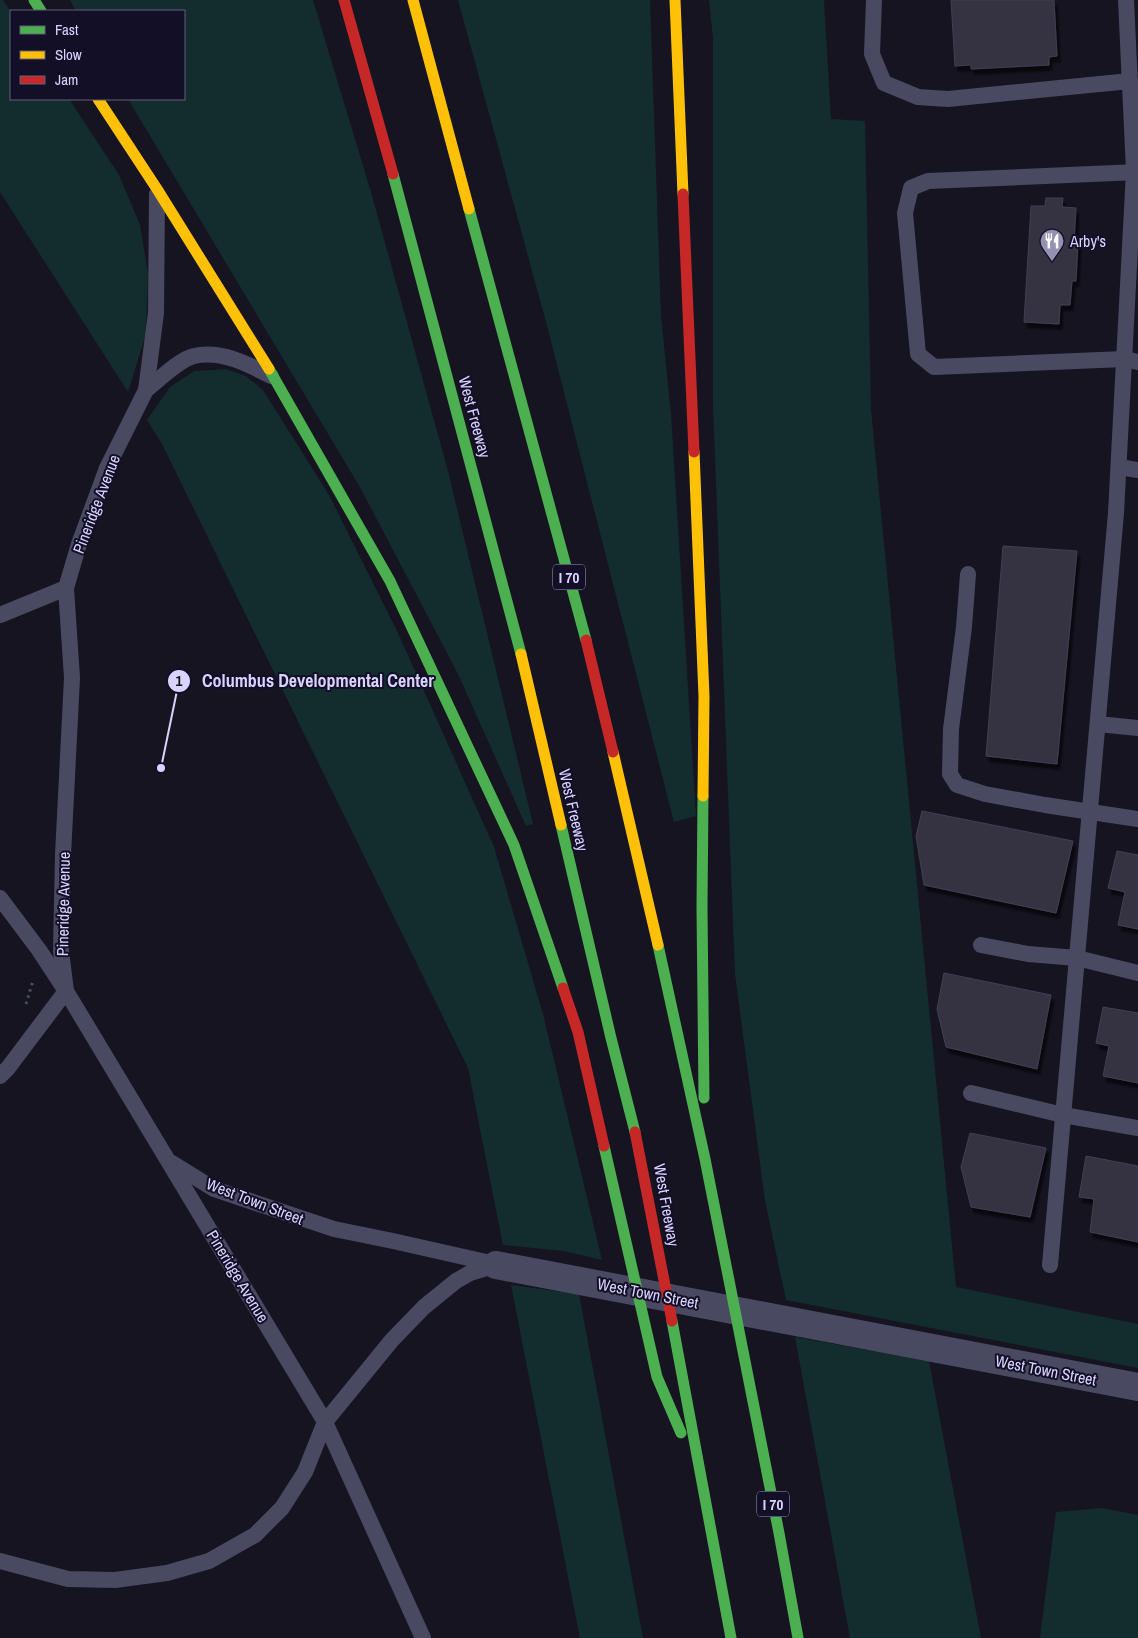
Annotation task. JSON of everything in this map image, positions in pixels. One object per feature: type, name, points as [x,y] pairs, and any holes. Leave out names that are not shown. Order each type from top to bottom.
[{"type":"highway","name":"West Freeway","points":[[344,0],[374,102],[515,628],[611,1038],[640,1149],[731,1638]]},
{"type":"highway","name":"I 70","points":[[413,0],[590,655],[676,1021],[747,1371],[798,1638]]},
{"type":"highway","points":[[675,0],[704,696],[702,917],[705,1159]]},
{"type":"highway","points":[[99,100],[157,189],[274,378],[390,580],[514,845],[578,1032],[657,1377],[701,1479]]},
{"type":"street","name":"West Town Street","points":[[496,1265],[1138,1387]]},
{"type":"lane","points":[[874,0],[872,54],[884,83],[918,97],[948,99],[1130,81]]},
{"type":"lane","points":[[1050,1265],[1119,467],[1131,360],[1136,171],[1126,0]]},
{"type":"lane","points":[[1131,360],[934,367],[918,354],[905,213],[911,188],[928,181],[1136,171]]},
{"type":"lane","name":"Pineridge Avenue","points":[[157,189],[156,313],[146,390],[107,468],[79,544],[66,588],[72,678],[63,855],[61,951],[66,991],[325,1422],[423,1638]]},
{"type":"lane","name":"Pineridge Avenue","points":[[146,390],[176,366],[193,356],[213,355],[239,360],[274,378]]},
{"type":"lane","points":[[1119,467],[1138,470]]},
{"type":"lane","points":[[968,574],[964,627],[951,729],[950,774],[957,786],[985,794],[1045,805],[1138,819]]},
{"type":"lane","points":[[0,615],[66,588]]},
{"type":"lane","points":[[1098,724],[1138,728]]},
{"type":"lane","points":[[0,898],[39,950],[66,991],[0,1076]]},
{"type":"lane","points":[[981,946],[1028,954],[1078,958],[1138,973]]},
{"type":"lane","points":[[971,1093],[1063,1115],[1138,1128]]},
{"type":"lane","name":"West Town Street","points":[[170,1162],[214,1189],[325,1226],[496,1265]]},
{"type":"lane","points":[[0,1561],[68,1579],[114,1580],[167,1573],[209,1561],[255,1535],[282,1508],[305,1472],[325,1422],[392,1340],[424,1307],[456,1281],[470,1273],[496,1265]]},
{"type":"path","points":[[26,1006],[36,972],[39,950]]},
{"type":"green space","points":[[0,0],[3,0],[10,10],[10,100],[70,100],[119,175],[140,225],[148,274],[146,334],[128,392],[0,192]]},
{"type":"green space","points":[[70,0],[313,0],[371,192],[448,471],[533,824],[526,826],[458,674],[361,489],[129,100],[185,100],[185,10],[75,10]]},
{"type":"green space","points":[[458,0],[650,0],[661,316],[671,414],[696,816],[674,822],[546,322]]},
{"type":"green space","points":[[709,0],[824,0],[831,119],[865,121],[871,409],[956,1287],[1138,1324],[1138,1368],[786,1300],[765,1201],[735,974],[713,406],[713,38]]},
{"type":"green space","points":[[226,369],[246,376],[263,390],[329,495],[398,633],[494,847],[543,1014],[602,1260],[564,1251],[503,1245],[468,1068],[162,444],[147,420],[170,387],[194,371]]},
{"type":"green space","points":[[511,1285],[579,1294],[643,1638],[580,1638]]},
{"type":"green space","points":[[795,1337],[929,1361],[981,1638],[850,1638]]},
{"type":"green space","points":[[1102,1508],[1138,1515],[1138,1638],[1040,1638],[1056,1512]]},
{"type":"building","points":[[951,0],[1054,0],[1057,56],[1049,57],[1049,65],[971,69],[971,65],[955,66]]},
{"type":"building","name":"Arby's","points":[[1046,198],[1063,198],[1062,207],[1076,208],[1074,242],[1078,242],[1076,281],[1072,281],[1070,305],[1060,305],[1059,324],[1024,322],[1031,206],[1045,206]]},
{"type":"building","points":[[1003,546],[1077,551],[1057,764],[986,756]]},
{"type":"building","points":[[922,811],[1073,841],[1056,913],[924,885],[916,836]]},
{"type":"building","points":[[1117,851],[1138,855],[1138,929],[1118,925],[1125,892],[1108,888]]},
{"type":"building","points":[[944,973],[1051,995],[1037,1069],[946,1047],[937,1009]]},
{"type":"building","points":[[1103,1007],[1138,1013],[1138,1083],[1103,1076],[1109,1046],[1096,1043]]},
{"type":"building","points":[[970,1133],[1046,1148],[1030,1217],[971,1207],[961,1167]]},
{"type":"building","points":[[1086,1156],[1138,1166],[1138,1242],[1090,1232],[1094,1199],[1079,1197]]},
{"type":"traffic: fast","points":[[34,0],[40,10]]},
{"type":"traffic: fast","points":[[393,174],[521,654]]},
{"type":"traffic: fast","points":[[469,209],[586,640]]},
{"type":"traffic: fast","points":[[269,369],[390,581],[514,845],[563,988]]},
{"type":"traffic: fast","points":[[703,796],[704,1098]]},
{"type":"traffic: fast","points":[[561,825],[635,1132]]},
{"type":"traffic: fast","points":[[658,945],[705,1159],[798,1638]]},
{"type":"traffic: fast","points":[[604,1146],[657,1377],[681,1433]]},
{"type":"traffic: fast","points":[[672,1321],[731,1638]]},
{"type":"traffic: slow","points":[[413,0],[469,209]]},
{"type":"traffic: slow","points":[[675,0],[683,194]]},
{"type":"traffic: slow","points":[[99,100],[157,189],[269,369]]},
{"type":"traffic: slow","points":[[694,452],[704,696],[703,796]]},
{"type":"traffic: slow","points":[[521,654],[561,825]]},
{"type":"traffic: slow","points":[[613,752],[658,945]]},
{"type":"traffic: jam","points":[[344,0],[393,174]]},
{"type":"traffic: jam","points":[[683,194],[694,452]]},
{"type":"traffic: jam","points":[[586,640],[613,752]]},
{"type":"traffic: jam","points":[[563,988],[578,1032],[604,1146]]},
{"type":"traffic: jam","points":[[635,1132],[672,1321]]},
{"type":"place","name":"Arby's","points":[[1052,262]]},
{"type":"place","name":"Columbus Developmental Center","points":[[161,768]]}]
